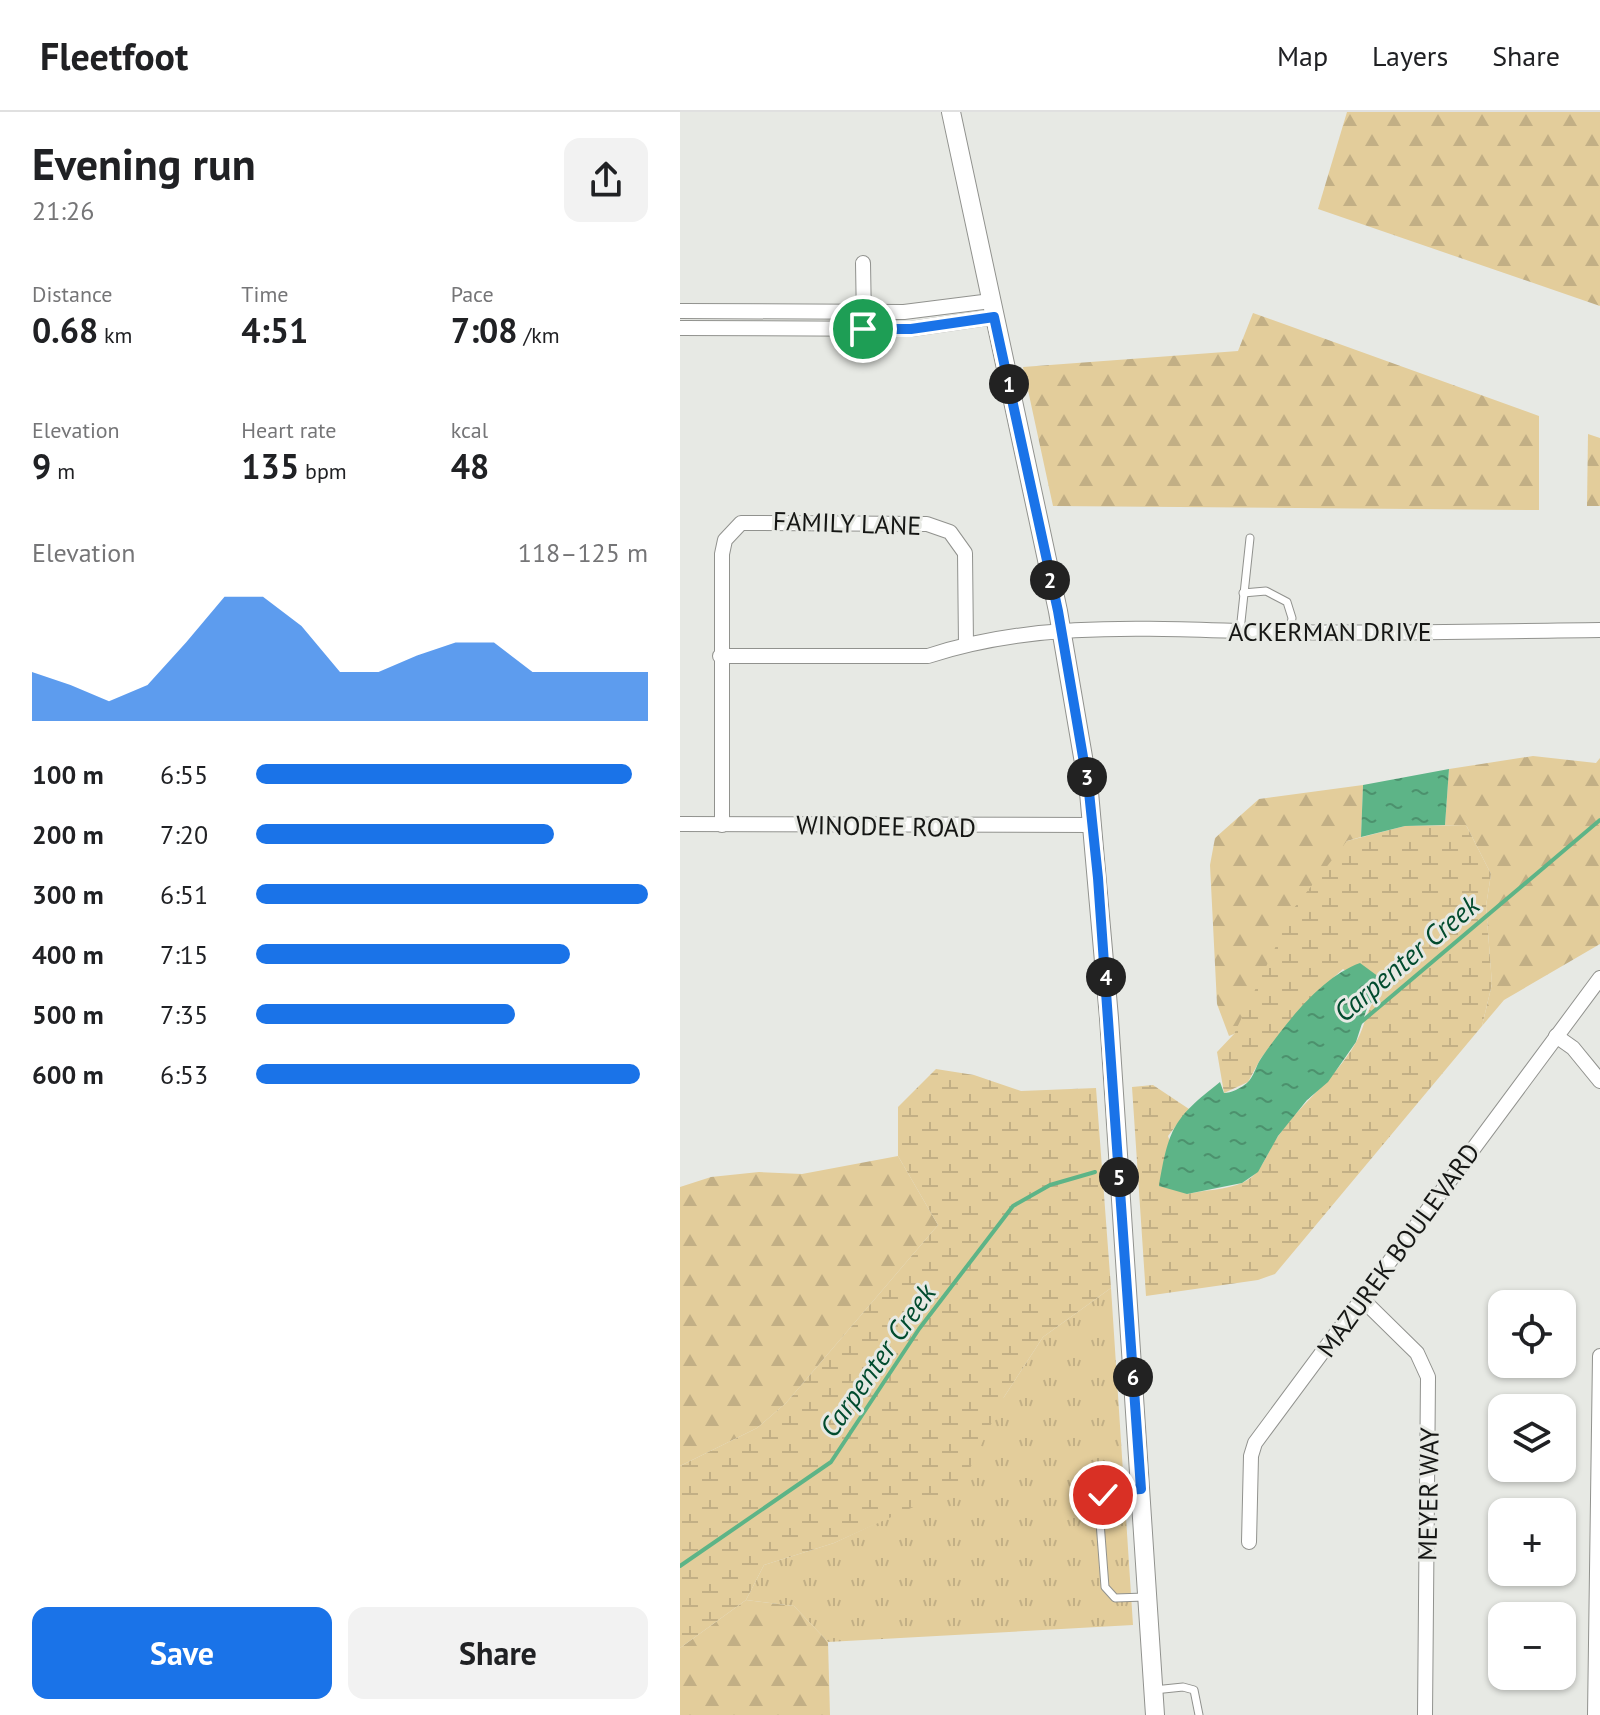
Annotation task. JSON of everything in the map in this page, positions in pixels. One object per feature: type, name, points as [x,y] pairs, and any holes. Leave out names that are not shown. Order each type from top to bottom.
[{"type":"street","points":[[951,112],[1061,630],[1093,825],[1155,1715]]},
{"type":"street","points":[[863,263],[863,329]]},
{"type":"street","points":[[680,311],[904,312],[992,309]]},
{"type":"street","points":[[680,328],[911,329],[992,309]]},
{"type":"street","name":"FAMILY LANE","points":[[722,825],[720,656],[725,540],[741,523],[755,520],[942,527],[965,553],[966,645]]},
{"type":"street","name":"ACKERMAN DRIVE","points":[[720,656],[928,656],[966,645],[1061,630],[1600,630]]},
{"type":"street","name":"WINODEE ROAD","points":[[680,824],[1093,825]]},
{"type":"street","name":"MAZUREK BOULEVARD","points":[[1249,1542],[1251,1456],[1255,1443],[1600,978]]},
{"type":"street","points":[[1556,1036],[1573,1048],[1600,1081]]},
{"type":"street","name":"MEYER WAY","points":[[1362,1299],[1417,1353],[1428,1377],[1425,1715]]},
{"type":"street","points":[[1595,1715],[1600,1356]]},
{"type":"lane","points":[[1240,631],[1250,538]]},
{"type":"lane","points":[[1243,593],[1266,591],[1287,602],[1292,618],[1290,632]]},
{"type":"lane","points":[[1141,1489],[1111,1491],[1103,1495],[1099,1509],[1105,1587],[1115,1598],[1147,1597]]},
{"type":"lane","points":[[1153,1690],[1183,1687],[1194,1690],[1199,1715]]},
{"type":"green space","points":[[1347,112],[1600,112],[1600,306],[1318,209]]},
{"type":"green space","points":[[1253,313],[1539,416],[1539,510],[1053,506],[1023,367],[1238,351]]},
{"type":"green space","points":[[1588,434],[1600,438],[1600,506],[1587,506]]},
{"type":"green space","points":[[1533,756],[1596,763],[1600,758],[1600,944],[1504,1000],[1482,1026],[1492,984],[1486,906],[1491,874],[1466,825],[1445,825],[1449,769]]},
{"type":"green space","points":[[1363,785],[1361,837],[1347,841],[1234,1034],[1229,1036],[1217,1004],[1210,865],[1215,838],[1259,799]]},
{"type":"green space","points":[[1466,825],[1491,874],[1486,906],[1492,984],[1482,1026],[1275,1274],[1258,1280],[1146,1296],[1132,1087],[1153,1085],[1189,1109],[1168,1136],[1187,1194],[1229,1187],[1249,1179],[1260,1168],[1288,1123],[1347,1057],[1379,994],[1343,969],[1311,998],[1261,1058],[1248,1082],[1224,1093],[1217,1052],[1234,1034],[1294,908],[1347,841],[1405,826]]},
{"type":"green space","points":[[936,1069],[974,1075],[1021,1091],[1096,1088],[1111,1288],[1043,1337],[1004,1397],[962,1485],[834,1543],[764,1565],[746,1600],[680,1648],[680,1466],[757,1428],[786,1403],[938,1225],[898,1156],[898,1107]]},
{"type":"green space","points":[[898,1156],[938,1225],[786,1403],[757,1428],[680,1466],[680,1187],[711,1177],[759,1172],[802,1174]]},
{"type":"green space","points":[[1111,1288],[1133,1625],[828,1642],[794,1606],[746,1600],[764,1565],[834,1543],[894,1515],[1004,1397],[1043,1337]]},
{"type":"green space","points":[[746,1600],[794,1606],[828,1642],[830,1715],[680,1715],[680,1648]]},
{"type":"water","points":[[1449,769],[1445,825],[1405,826],[1361,837],[1363,785]]},
{"type":"water","points":[[1360,963],[1379,977],[1379,994],[1367,1008],[1356,1042],[1328,1082],[1307,1100],[1278,1136],[1258,1172],[1242,1183],[1187,1194],[1159,1186],[1170,1137],[1192,1106],[1220,1082],[1224,1093],[1247,1083],[1260,1060],[1305,1002],[1332,979]]},
{"type":"waterway","name":"Carpenter Creek","points":[[1360,1023],[1600,820]]},
{"type":"waterway","name":"Carpenter Creek","points":[[680,1566],[831,1462],[919,1329],[1013,1206],[1050,1185],[1095,1172]]},
{"type":"route","points":[[863,329],[911,329],[994,317],[1058,611],[1089,792],[1098,878],[1141,1489],[1111,1491],[1103,1495]]}]
